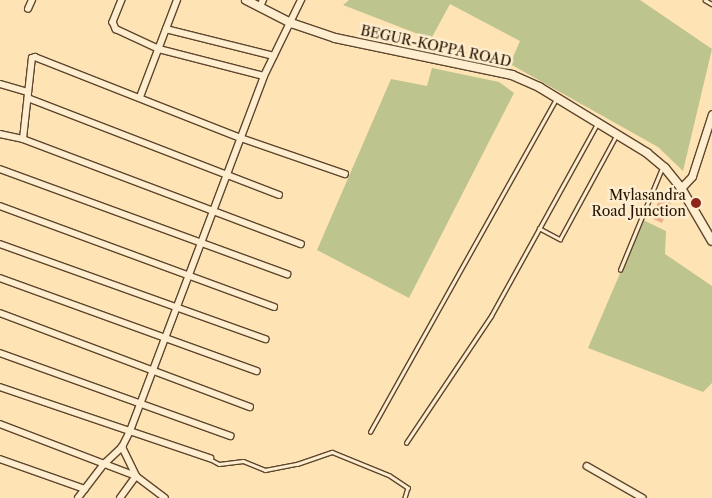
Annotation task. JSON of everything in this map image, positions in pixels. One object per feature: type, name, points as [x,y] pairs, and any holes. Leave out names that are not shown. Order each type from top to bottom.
[{"type":"main road","name":"BEGUR-KOPPA ROAD","points":[[246,0],[261,4],[291,23],[335,38],[512,75],[557,98],[662,166],[681,188],[712,241]]},
{"type":"street","points":[[28,9],[32,0]]},
{"type":"street","points":[[122,0],[114,28],[159,49],[264,76]]},
{"type":"street","points":[[140,97],[177,0]]},
{"type":"street","points":[[78,498],[104,464],[122,447],[130,431],[199,242],[264,76],[301,0]]},
{"type":"street","points":[[166,29],[274,56]]},
{"type":"street","points":[[23,139],[32,58],[35,57],[241,138],[345,174]]},
{"type":"street","points":[[0,84],[279,195]]},
{"type":"street","points":[[681,188],[692,176],[712,114]]},
{"type":"street","points":[[0,134],[23,139],[301,244]]},
{"type":"street","points":[[0,169],[287,274]]},
{"type":"street","points":[[0,206],[274,307]]},
{"type":"street","points":[[0,244],[265,339]]},
{"type":"street","points":[[0,278],[256,371]]},
{"type":"street","points":[[0,312],[250,407]]},
{"type":"street","points":[[0,353],[230,436]]},
{"type":"street","points":[[0,387],[210,458]]},
{"type":"street","points":[[0,424],[136,476],[163,498]]},
{"type":"street","points":[[122,447],[136,476]]},
{"type":"street","points":[[0,459],[85,488]]},
{"type":"street","points":[[587,466],[643,498]]},
{"type":"street","points":[[120,498],[136,476]]},
{"type":"lane","points":[[705,0],[712,4]]},
{"type":"lane","points":[[370,432],[557,98]]},
{"type":"lane","points":[[406,443],[491,316],[598,123]]},
{"type":"lane","points":[[539,228],[560,239],[616,135]]},
{"type":"lane","points":[[620,270],[662,166]]},
{"type":"lane","points":[[210,458],[216,464],[243,462],[265,470],[297,464],[332,452],[389,475],[408,488],[405,498]]},
{"type":"green space","points":[[349,0],[640,0],[712,49],[683,171],[658,147],[510,64],[520,41],[450,4],[431,39],[343,5]]},
{"type":"green space","points":[[432,68],[499,82],[514,93],[409,298],[317,250],[391,79],[427,86]]},
{"type":"green space","points":[[643,220],[666,231],[665,254],[712,286],[712,383],[703,392],[588,348]]},
{"type":"building","points":[[660,198],[671,203],[662,223],[651,218]]},
{"type":"place","name":"Mylasandra Road Junction","points":[[696,203]]}]
